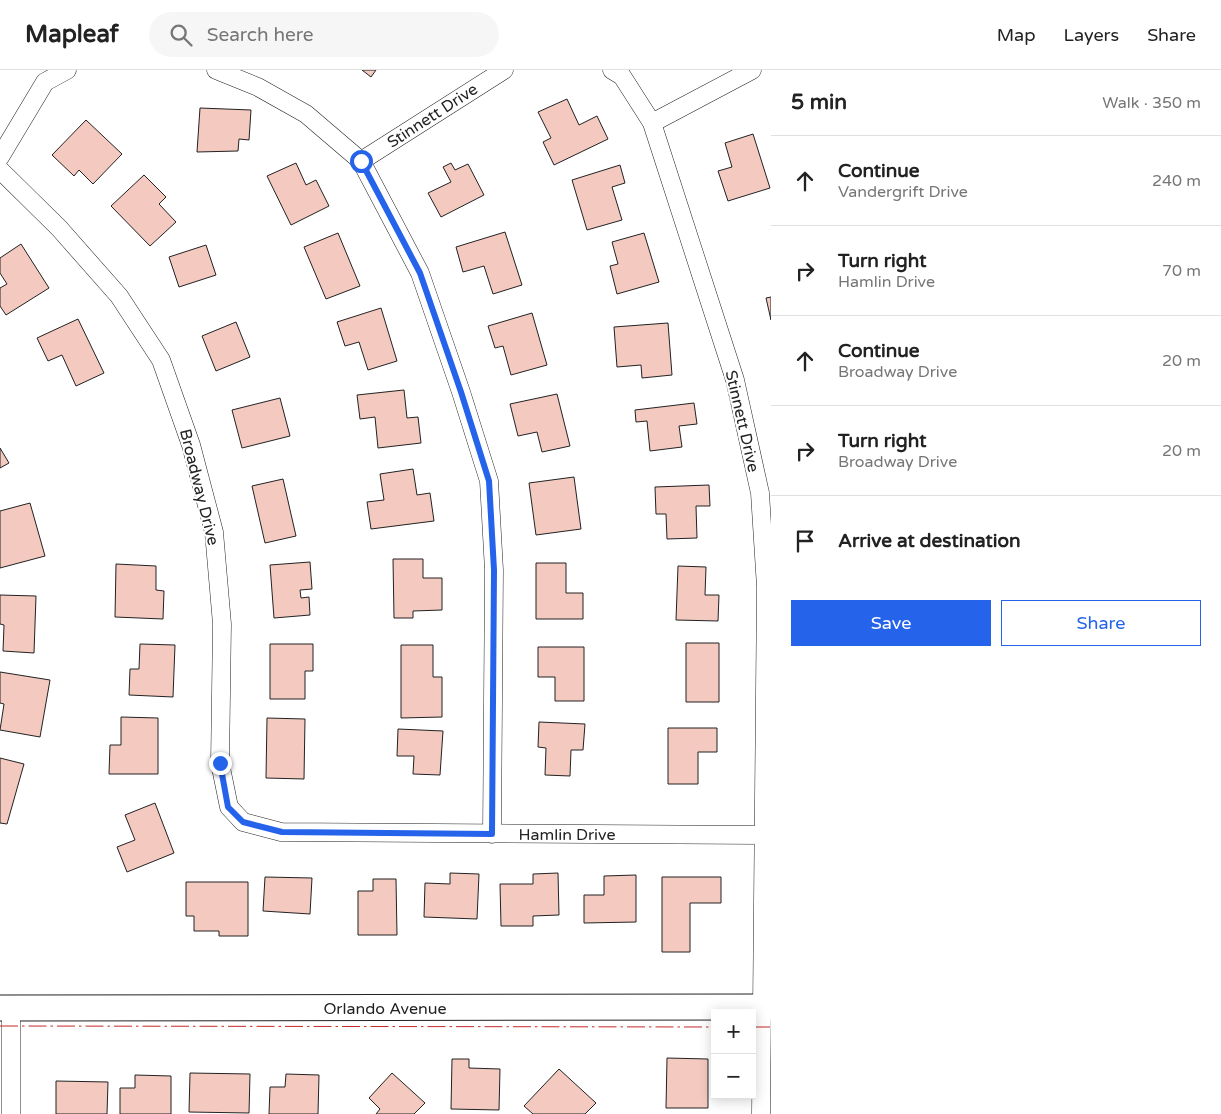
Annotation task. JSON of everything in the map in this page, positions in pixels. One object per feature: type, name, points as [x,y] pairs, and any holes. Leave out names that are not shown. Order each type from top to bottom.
[{"type":"street","points":[[0,158],[45,82],[68,70]]},
{"type":"street","points":[[216,70],[258,87],[306,114],[361,161],[420,273],[489,481],[494,570],[492,834]]},
{"type":"street","name":"Stinnett Drive","points":[[361,161],[504,70]]},
{"type":"street","name":"Stinnett Drive","points":[[612,70],[622,76],[652,123],[735,380],[760,493],[766,587],[763,835],[766,1007],[761,1114]]},
{"type":"street","points":[[652,123],[752,70]]},
{"type":"street","name":"Broadway Drive","points":[[0,170],[59,228],[119,296],[161,360],[191,445],[214,532],[222,624],[220,763],[228,807],[243,822],[282,832]]},
{"type":"street","name":"Hamlin Drive","points":[[282,832],[763,835]]},
{"type":"street","name":"Orlando Avenue","points":[[6,1008],[766,1007]]},
{"type":"street","points":[[6,1008],[11,1114]]},
{"type":"building","points":[[362,70],[376,70],[371,77]]},
{"type":"building","points":[[567,99],[579,125],[597,116],[608,139],[554,165],[543,142],[551,138],[538,112]]},
{"type":"building","points":[[200,108],[251,110],[249,140],[239,139],[238,151],[197,152]]},
{"type":"building","points":[[86,120],[122,154],[93,184],[79,170],[74,176],[52,155]]},
{"type":"building","points":[[753,134],[770,188],[728,201],[718,171],[732,167],[725,143]]},
{"type":"building","points":[[296,163],[306,185],[316,180],[329,206],[291,225],[267,176]]},
{"type":"building","points":[[451,163],[455,170],[468,164],[484,195],[441,217],[428,193],[451,182],[443,167]]},
{"type":"building","points":[[620,165],[625,183],[612,187],[622,220],[587,230],[572,180]]},
{"type":"building","points":[[144,175],[166,197],[159,204],[176,222],[150,246],[111,206]]},
{"type":"building","points":[[505,232],[522,285],[493,294],[484,266],[463,272],[456,247]]},
{"type":"building","points":[[338,233],[360,286],[326,299],[304,247]]},
{"type":"building","points":[[644,233],[659,282],[617,294],[610,266],[618,264],[612,242]]},
{"type":"building","points":[[21,244],[49,288],[6,315],[0,306],[0,288],[7,284],[0,273],[0,258]]},
{"type":"building","points":[[206,245],[216,275],[179,287],[169,257]]},
{"type":"building","points":[[771,297],[771,320],[766,298]]},
{"type":"building","points":[[381,308],[397,361],[368,370],[359,342],[345,346],[337,322]]},
{"type":"building","points":[[532,313],[547,365],[511,375],[503,346],[495,348],[488,326]]},
{"type":"building","points":[[78,319],[104,373],[76,386],[62,355],[48,361],[37,338]]},
{"type":"building","points":[[236,322],[250,357],[216,371],[202,336]]},
{"type":"building","points":[[668,323],[672,375],[642,378],[641,365],[617,367],[614,327]]},
{"type":"building","points":[[404,390],[407,418],[418,417],[421,443],[378,448],[375,417],[360,419],[357,395]]},
{"type":"building","points":[[557,394],[570,446],[542,452],[537,432],[518,436],[510,404]]},
{"type":"building","points":[[280,398],[290,436],[242,448],[232,410]]},
{"type":"building","points":[[694,403],[697,424],[679,426],[682,447],[650,451],[647,421],[636,422],[635,410]]},
{"type":"building","points":[[0,448],[9,463],[0,468]]},
{"type":"building","points":[[413,469],[417,495],[430,493],[434,521],[371,529],[367,502],[384,500],[380,474]]},
{"type":"building","points":[[574,477],[581,529],[536,535],[529,483]]},
{"type":"building","points":[[283,479],[296,536],[265,543],[252,486]]},
{"type":"building","points":[[709,485],[710,506],[696,506],[697,538],[667,539],[666,514],[656,514],[655,487]]},
{"type":"building","points":[[30,503],[45,556],[0,568],[0,511]]},
{"type":"building","points":[[393,559],[423,559],[423,578],[442,578],[442,610],[413,611],[413,618],[394,618]]},
{"type":"building","points":[[310,562],[312,589],[300,590],[301,598],[309,597],[310,615],[274,618],[270,565]]},
{"type":"building","points":[[536,563],[566,563],[566,593],[583,593],[583,619],[536,619]]},
{"type":"building","points":[[116,564],[156,566],[156,590],[164,591],[163,619],[115,617]]},
{"type":"building","points":[[678,566],[706,567],[705,595],[719,595],[718,621],[676,620]]},
{"type":"building","points":[[0,595],[36,596],[34,653],[3,651],[4,625],[0,624]]},
{"type":"building","points":[[686,643],[719,643],[719,702],[686,702]]},
{"type":"building","points":[[140,644],[175,645],[173,697],[129,695],[130,669],[139,669]]},
{"type":"building","points":[[270,644],[313,644],[313,671],[305,671],[305,699],[270,699]]},
{"type":"building","points":[[401,645],[433,645],[433,677],[442,677],[442,717],[401,718]]},
{"type":"building","points":[[538,647],[584,647],[584,701],[555,701],[555,677],[538,677]]},
{"type":"building","points":[[0,672],[50,680],[40,737],[0,730],[4,704],[0,703]]},
{"type":"building","points":[[121,717],[158,718],[158,774],[109,774],[110,745],[121,745]]},
{"type":"building","points":[[267,718],[305,719],[304,779],[266,778]]},
{"type":"building","points":[[539,722],[585,724],[583,750],[571,750],[570,776],[545,775],[546,748],[538,747]]},
{"type":"building","points":[[668,728],[717,728],[717,752],[698,752],[698,784],[668,784]]},
{"type":"building","points":[[398,729],[443,731],[440,775],[413,774],[414,756],[397,756]]},
{"type":"building","points":[[0,758],[24,764],[7,824],[0,823]]},
{"type":"building","points":[[155,803],[174,853],[127,872],[117,847],[135,840],[125,815]]},
{"type":"building","points":[[450,873],[479,874],[477,919],[424,917],[425,883],[450,884]]},
{"type":"building","points":[[558,873],[559,915],[533,916],[533,926],[501,926],[500,884],[533,884],[533,874]]},
{"type":"building","points":[[636,875],[636,922],[584,923],[584,895],[604,895],[604,876]]},
{"type":"building","points":[[265,877],[312,878],[310,914],[263,911]]},
{"type":"building","points":[[662,877],[721,877],[721,903],[690,903],[690,952],[662,952]]},
{"type":"building","points":[[373,879],[396,879],[397,935],[358,935],[358,891],[373,891]]},
{"type":"building","points":[[186,882],[248,882],[248,936],[219,936],[219,931],[194,931],[194,916],[186,916]]},
{"type":"building","points":[[667,1058],[708,1059],[708,1108],[666,1108]]},
{"type":"building","points":[[452,1059],[469,1059],[469,1068],[500,1069],[499,1110],[451,1109]]},
{"type":"building","points":[[559,1069],[596,1103],[585,1114],[533,1114],[524,1106]]},
{"type":"building","points":[[190,1073],[250,1074],[249,1113],[189,1112]]},
{"type":"building","points":[[392,1073],[425,1103],[414,1114],[376,1114],[380,1109],[369,1098]]},
{"type":"building","points":[[286,1074],[319,1075],[318,1114],[269,1114],[270,1087],[285,1087]]},
{"type":"building","points":[[135,1075],[171,1076],[171,1114],[120,1114],[120,1088],[135,1088]]},
{"type":"building","points":[[56,1081],[108,1082],[107,1114],[56,1114]]},
{"type":"power","points":[[0,1026],[711,1027]]},
{"type":"power","points":[[756,1027],[771,1027]]},
{"type":"route","points":[[220,763],[228,807],[243,822],[282,832],[492,834],[494,570],[489,481],[420,273],[361,161]]}]
